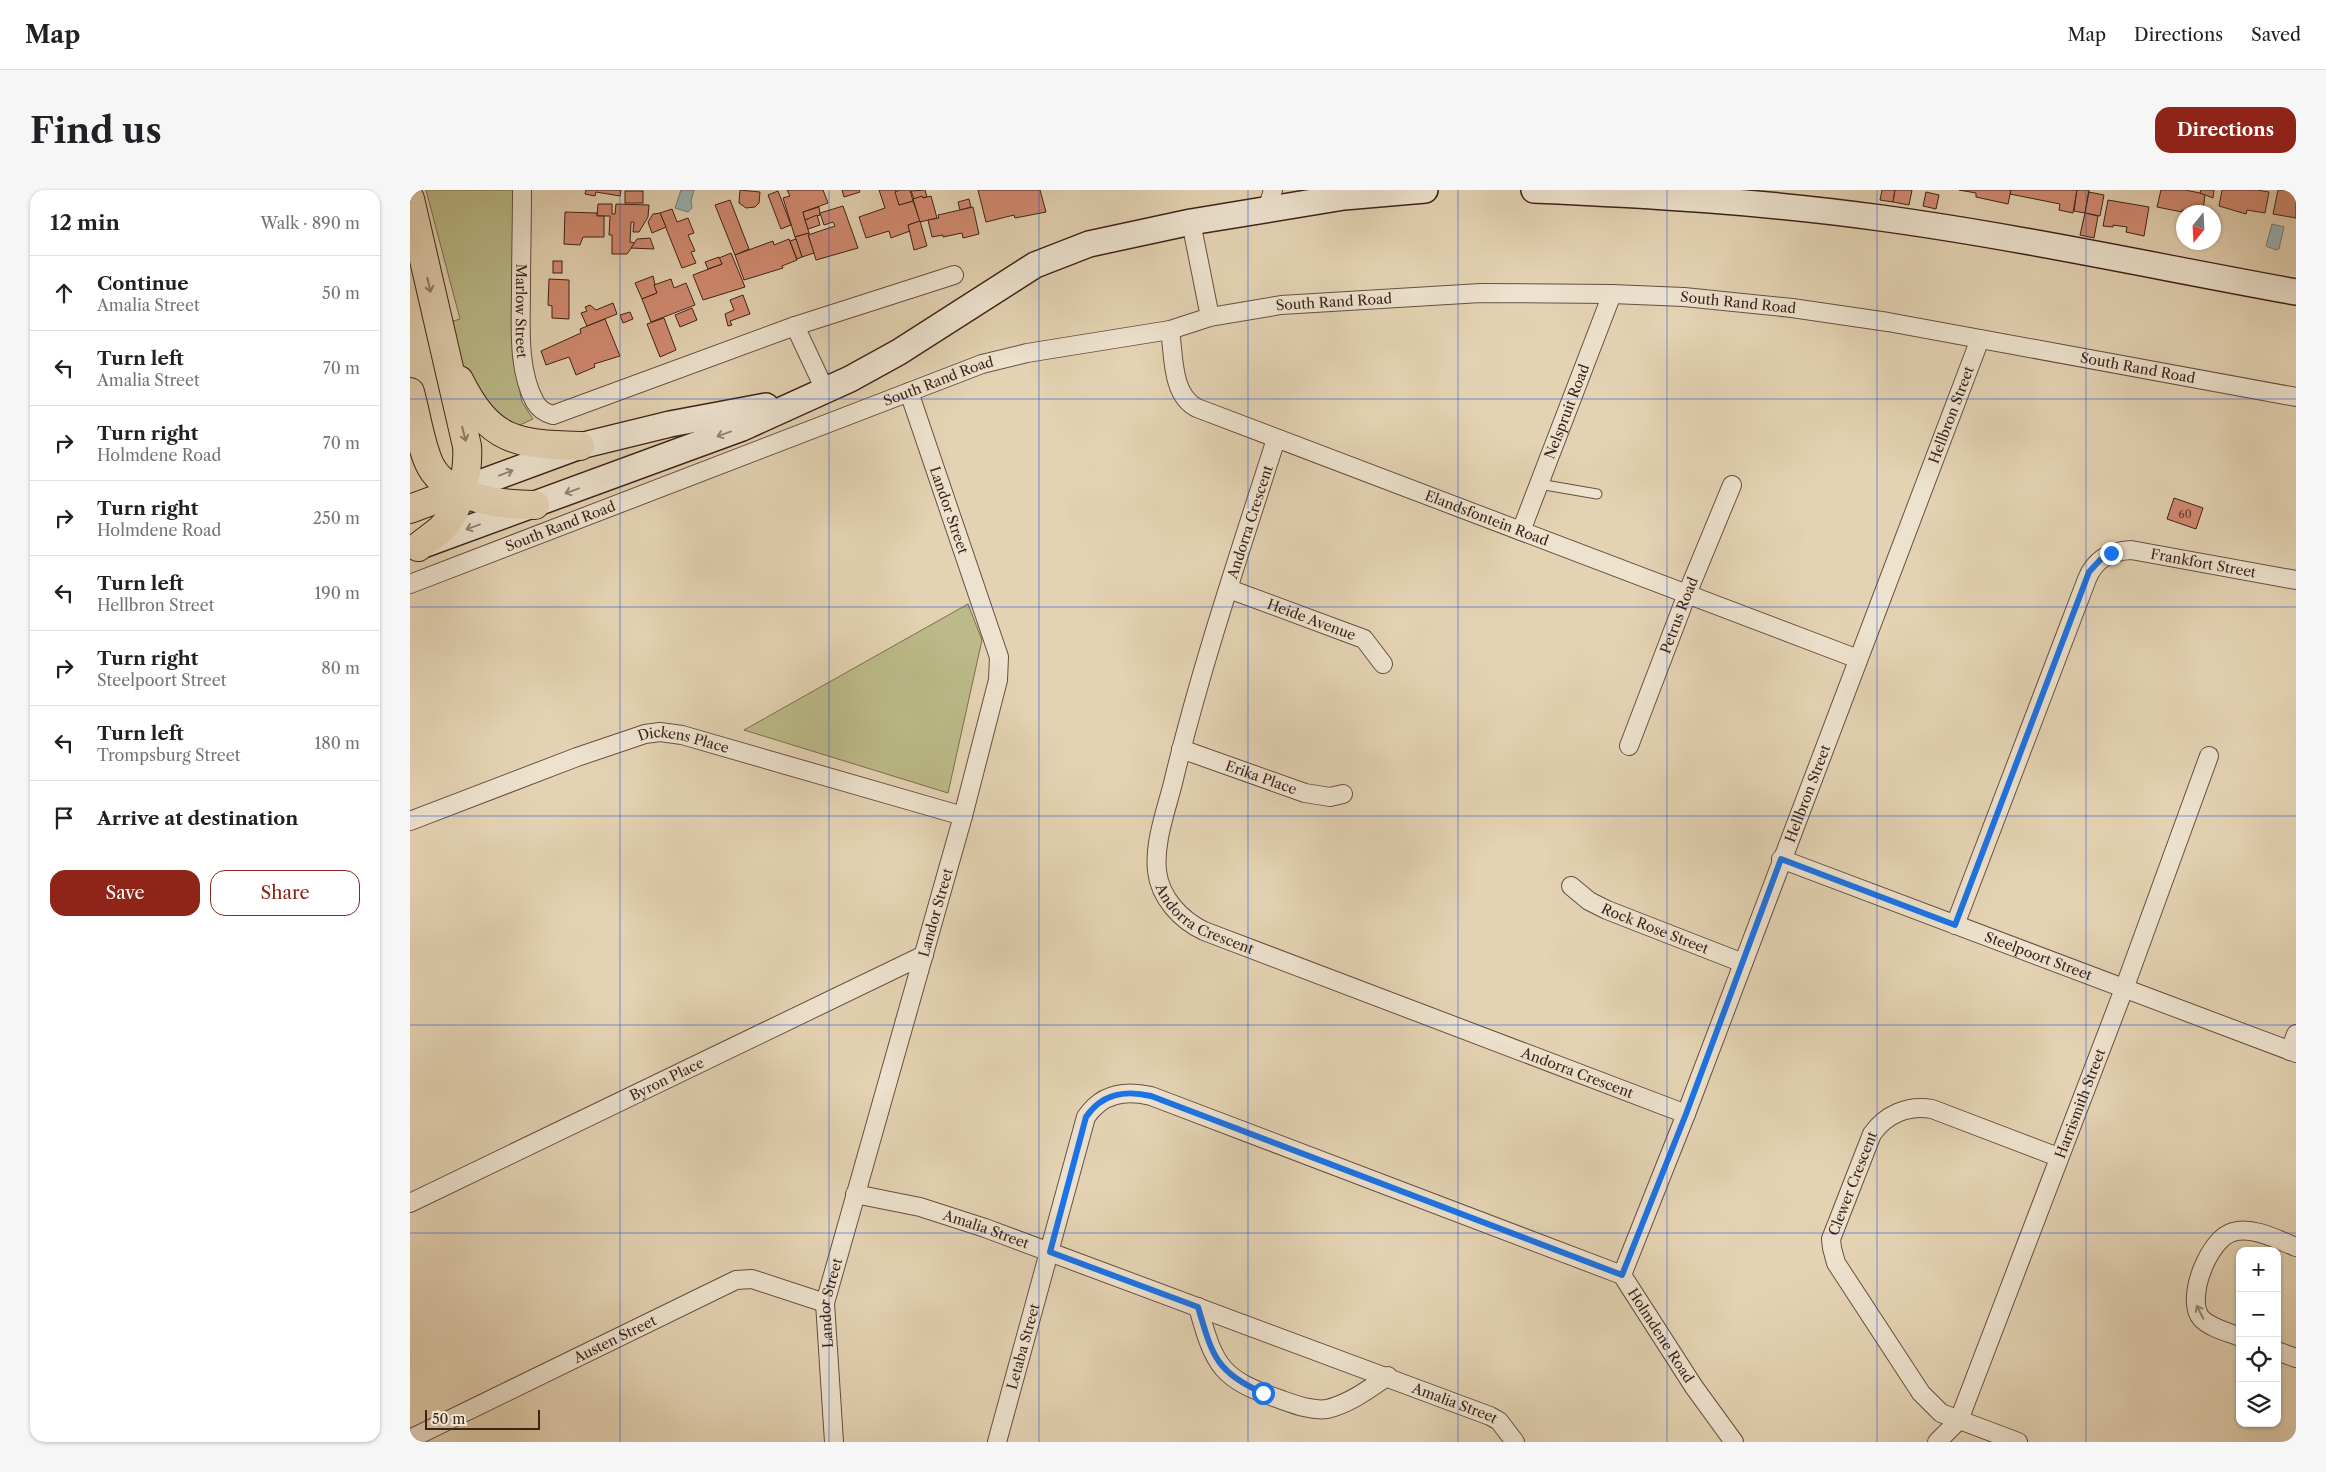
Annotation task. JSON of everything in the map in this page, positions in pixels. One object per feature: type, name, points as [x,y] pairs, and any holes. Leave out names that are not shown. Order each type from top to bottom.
[{"type":"main road","name":"South Rand Road","points":[[414,548],[742,428],[850,379],[899,352],[1035,265],[1089,244],[1191,222],[1270,200],[1344,197],[1425,190]]},
{"type":"main road","points":[[1534,190],[1767,197],[2296,292]]},
{"type":"main road","points":[[410,199],[467,446],[467,473],[447,523],[414,548]]},
{"type":"main road","points":[[444,352],[470,402],[485,421],[494,428],[517,440],[530,443],[580,446]]},
{"type":"main road","points":[[410,392],[429,465],[438,477],[487,502],[507,505],[535,505]]},
{"type":"main road","name":"South Rand Road","points":[[410,509],[580,446],[670,424],[801,400]]},
{"type":"street","name":"Marlow Street","points":[[522,190],[521,340],[529,388],[536,403],[544,412],[558,414],[795,326]]},
{"type":"street","points":[[1191,222],[1210,317]]},
{"type":"street","points":[[825,390],[795,326],[954,275]]},
{"type":"street","name":"South Rand Road","points":[[410,584],[982,364],[1004,358],[1170,330],[1210,317],[1247,310],[1343,301],[1481,293],[1612,294],[1684,297],[1792,308],[1980,339],[2296,397]]},
{"type":"street","name":"Nelspruit Road","points":[[1521,531],[1612,294]]},
{"type":"street","name":"Elandsfontein Road","points":[[1170,330],[1180,390],[1190,404],[1276,439],[1858,659]]},
{"type":"street","name":"Hellbron Street","points":[[1622,1275],[1686,1114],[1781,859],[1980,339]]},
{"type":"street","name":"Landor Street","points":[[834,1442],[825,1303],[963,816],[998,680],[1000,662],[909,392]]},
{"type":"street","name":"Andorra Crescent","points":[[1276,439],[1181,749],[1157,851],[1157,874],[1164,892],[1174,908],[1191,925],[1686,1114]]},
{"type":"street","name":"Petrus Road","points":[[1629,746],[1687,594],[1732,485]]},
{"type":"street","name":"Frankfort Street","points":[[1955,925],[2089,572],[2100,560],[2111,553],[2131,550],[2296,580]]},
{"type":"street","name":"Heide Avenue","points":[[1229,589],[1364,639],[1383,664]]},
{"type":"street","name":"Dickens Place","points":[[410,821],[577,757],[645,734],[660,732],[682,736],[963,816]]},
{"type":"street","name":"Erika Place","points":[[1181,749],[1306,793],[1330,797],[1343,794]]},
{"type":"street","name":"Harrismith Street","points":[[1937,1442],[1959,1420],[2124,989],[2209,756]]},
{"type":"street","name":"Steelpoort Street","points":[[1781,859],[2293,1052]]},
{"type":"street","name":"Rock Rose Street","points":[[1571,886],[1589,901],[1607,910],[1743,963]]},
{"type":"street","name":"Byron Place","points":[[410,1203],[924,955]]},
{"type":"street","points":[[2293,1052],[2296,1034]]},
{"type":"street","name":"Holmdene Road","points":[[1050,1252],[1086,1117],[1093,1108],[1113,1094],[1130,1092],[1151,1096],[1622,1275],[1694,1387],[1734,1442]]},
{"type":"street","name":"Clewer Crescent","points":[[2018,1442],[1941,1413],[1921,1393],[1836,1262],[1831,1239],[1872,1134],[1878,1125],[1902,1110],[1922,1107],[1932,1109],[2058,1158]]},
{"type":"street","name":"Amalia Street","points":[[855,1194],[920,1207],[1050,1252],[1388,1376],[1490,1416],[1498,1421],[1514,1442]]},
{"type":"street","points":[[2236,1335],[2207,1323],[2198,1312],[2196,1292],[2205,1262],[2221,1238],[2233,1232],[2259,1234],[2296,1247]]},
{"type":"street","name":"Letaba Street","points":[[997,1442],[1050,1252]]},
{"type":"street","name":"Austen Street","points":[[414,1434],[736,1280],[745,1278],[761,1282],[825,1303]]},
{"type":"street","points":[[1198,1307],[1209,1343],[1218,1362],[1233,1378],[1263,1393],[1297,1405],[1320,1410],[1352,1399],[1388,1376]]},
{"type":"street","points":[[2281,1352],[2296,1358]]},
{"type":"lane","points":[[1539,484],[1597,494]]},
{"type":"shaded area","points":[[426,190],[513,190],[513,359],[522,402],[533,419],[507,431],[469,395],[455,345],[453,321],[460,319]]},
{"type":"shaded area","points":[[968,604],[982,640],[948,793],[744,730]]},
{"type":"water","points":[[681,190],[694,190],[691,201],[692,208],[688,212],[675,208]]},
{"type":"water","points":[[2272,224],[2284,227],[2279,249],[2276,250],[2266,246]]},
{"type":"building","points":[[586,190],[621,190],[620,196],[596,192],[595,196],[585,194]]},
{"type":"building","points":[[740,190],[760,192],[759,203],[755,207],[746,208],[739,203]]},
{"type":"building","points":[[787,190],[823,190],[828,203],[803,212],[809,233],[795,237],[783,198],[790,196]]},
{"type":"building","points":[[842,190],[859,190],[860,192],[844,197]]},
{"type":"building","points":[[879,190],[896,190],[899,205],[913,201],[920,221],[908,225],[910,231],[891,238],[889,231],[866,238],[859,217],[885,208]]},
{"type":"building","points":[[910,190],[913,201],[899,205],[895,192]]},
{"type":"building","points":[[925,190],[927,197],[914,199],[911,191]]},
{"type":"building","points":[[978,190],[1040,190],[1046,212],[1015,218],[1014,215],[986,222]]},
{"type":"building","points":[[1882,190],[1895,190],[1893,202],[1880,200]]},
{"type":"building","points":[[1895,190],[1912,190],[1909,205],[1893,202]]},
{"type":"building","points":[[1959,190],[2011,190],[2008,204],[1976,197],[1976,193]]},
{"type":"building","points":[[2011,190],[2077,190],[2073,213],[2059,210],[2060,204],[2010,194]]},
{"type":"building","points":[[2077,190],[2089,190],[2085,213],[2074,211]]},
{"type":"building","points":[[2161,190],[2185,190],[2205,194],[2204,205],[2176,205],[2176,211],[2157,207]]},
{"type":"building","points":[[2201,190],[2214,190],[2213,198],[2200,193]]},
{"type":"building","points":[[2222,190],[2269,192],[2265,213],[2247,210],[2246,214],[2219,205]]},
{"type":"building","points":[[2278,190],[2296,190],[2296,218],[2273,214]]},
{"type":"building","points":[[625,191],[643,191],[643,203],[625,203]]},
{"type":"building","points":[[778,191],[791,225],[781,229],[768,195]]},
{"type":"building","points":[[1926,192],[1939,195],[1936,209],[1923,206]]},
{"type":"building","points":[[2089,192],[2104,195],[2100,216],[2085,213]]},
{"type":"building","points":[[922,196],[923,198],[931,196],[937,218],[920,222],[913,199]]},
{"type":"building","points":[[969,199],[971,207],[960,210],[958,202]]},
{"type":"building","points":[[730,200],[749,249],[735,255],[715,205]]},
{"type":"building","points":[[2108,200],[2149,207],[2144,236],[2126,232],[2127,227],[2103,226]]},
{"type":"building","points":[[598,204],[612,204],[612,214],[615,214],[616,204],[649,205],[648,217],[639,232],[633,232],[634,222],[631,222],[630,242],[635,243],[627,254],[612,254],[612,235],[609,235],[610,216],[597,216]]},
{"type":"building","points":[[843,206],[858,248],[816,260],[808,235],[835,226],[833,222],[824,225],[820,213]]},
{"type":"building","points":[[819,207],[820,215],[805,220],[803,212]]},
{"type":"building","points":[[973,207],[979,234],[963,238],[962,233],[932,237],[928,220],[939,218],[938,215]]},
{"type":"building","points":[[672,209],[677,222],[688,218],[694,233],[688,235],[695,251],[691,252],[696,263],[682,268],[660,213]]},
{"type":"building","points":[[565,212],[597,213],[597,216],[604,216],[604,237],[583,237],[580,245],[564,244]]},
{"type":"building","points":[[660,213],[666,227],[652,233],[648,222],[653,214]]},
{"type":"building","points":[[2085,213],[2098,216],[2094,238],[2080,235]]},
{"type":"building","points":[[817,215],[820,225],[808,229],[805,220]]},
{"type":"building","points":[[920,221],[927,246],[914,250],[908,225]]},
{"type":"building","points":[[809,233],[814,253],[802,257],[795,237]]},
{"type":"building","points":[[650,238],[654,249],[631,248],[637,239]]},
{"type":"building","points":[[789,239],[797,260],[782,266],[783,268],[744,280],[735,255],[773,241],[774,245]]},
{"type":"building","points":[[796,239],[802,257],[797,259],[790,241]]},
{"type":"building","points":[[731,253],[745,287],[703,300],[693,275],[722,264],[719,258]]},
{"type":"building","points":[[719,257],[722,264],[708,269],[705,262]]},
{"type":"building","points":[[553,261],[562,261],[562,273],[553,273]]},
{"type":"building","points":[[653,276],[657,293],[642,299],[635,283]]},
{"type":"building","points":[[549,279],[569,280],[569,319],[552,318],[552,306],[548,305]]},
{"type":"building","points":[[671,279],[674,288],[686,283],[695,305],[651,322],[642,299],[657,293],[654,285]]},
{"type":"building","points":[[743,295],[750,314],[730,321],[732,325],[728,326],[725,314],[734,310],[730,300]]},
{"type":"building","points":[[613,303],[617,314],[587,326],[581,313],[587,311],[585,307],[590,305],[596,310]]},
{"type":"building","points":[[692,308],[697,320],[680,327],[675,315]]},
{"type":"building","points":[[630,312],[633,319],[623,323],[620,315]]},
{"type":"building","points":[[664,318],[676,350],[660,357],[647,324]]},
{"type":"building","points":[[605,319],[620,356],[594,364],[595,367],[576,375],[569,357],[546,365],[541,351],[581,333],[580,329]]},
{"type":"building","points":[[2174,498],[2203,508],[2196,529],[2167,519]]},
{"type":"route","points":[[1263,1393],[1233,1378],[1218,1362],[1213,1354],[1198,1307],[1050,1252],[1086,1117],[1093,1108],[1113,1094],[1130,1092],[1151,1096],[1622,1275],[1686,1114],[1781,859],[1955,925],[2089,572],[2100,560],[2111,553]]}]
